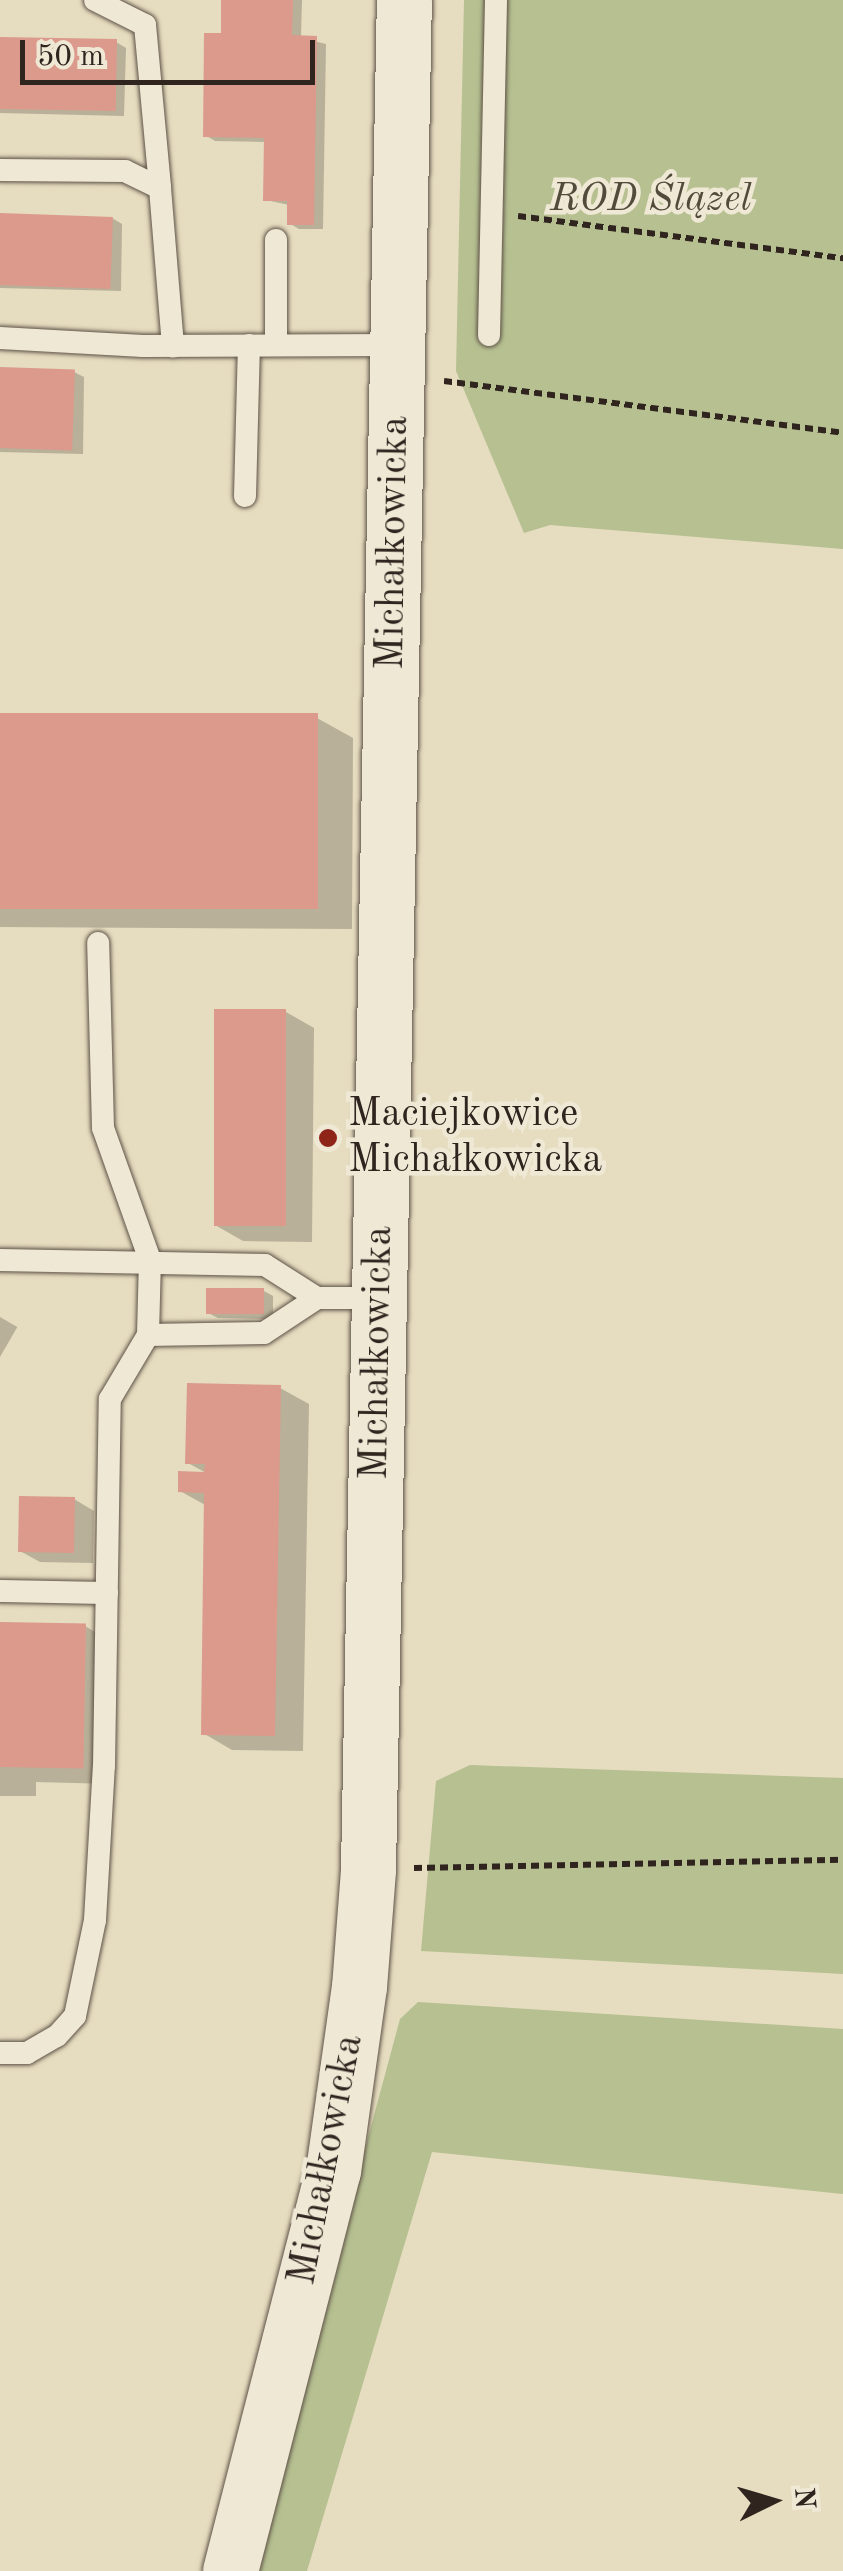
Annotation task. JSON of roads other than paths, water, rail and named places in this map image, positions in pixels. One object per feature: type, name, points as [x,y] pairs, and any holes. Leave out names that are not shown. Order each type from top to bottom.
[{"type":"street","name":"Michałkowicka","points":[[230,2571],[333,2171],[358,1987],[368,1869],[404,0]]},
{"type":"lane","points":[[95,0],[145,25],[173,346]]},
{"type":"lane","points":[[489,335],[496,0]]},
{"type":"lane","points":[[0,170],[125,171],[160,188]]},
{"type":"lane","points":[[276,240],[276,345]]},
{"type":"lane","points":[[0,338],[173,346],[276,345],[398,360]]},
{"type":"lane","points":[[244,496],[248,346]]},
{"type":"lane","points":[[0,2054],[27,2052],[57,2036],[75,2016],[95,1920],[110,1399],[148,1336],[150,1260],[102,1128],[98,943]]},
{"type":"lane","points":[[0,1260],[265,1265],[317,1298],[379,1298]]},
{"type":"lane","points":[[148,1336],[264,1333],[317,1298]]},
{"type":"lane","points":[[0,1591],[107,1593]]},
{"type":"place","name":"Maciejkowice Michałkowicka","points":[[328,1138]]},
{"type":"park label","name":"ROD Ślązel","points":[[651,200]]}]
